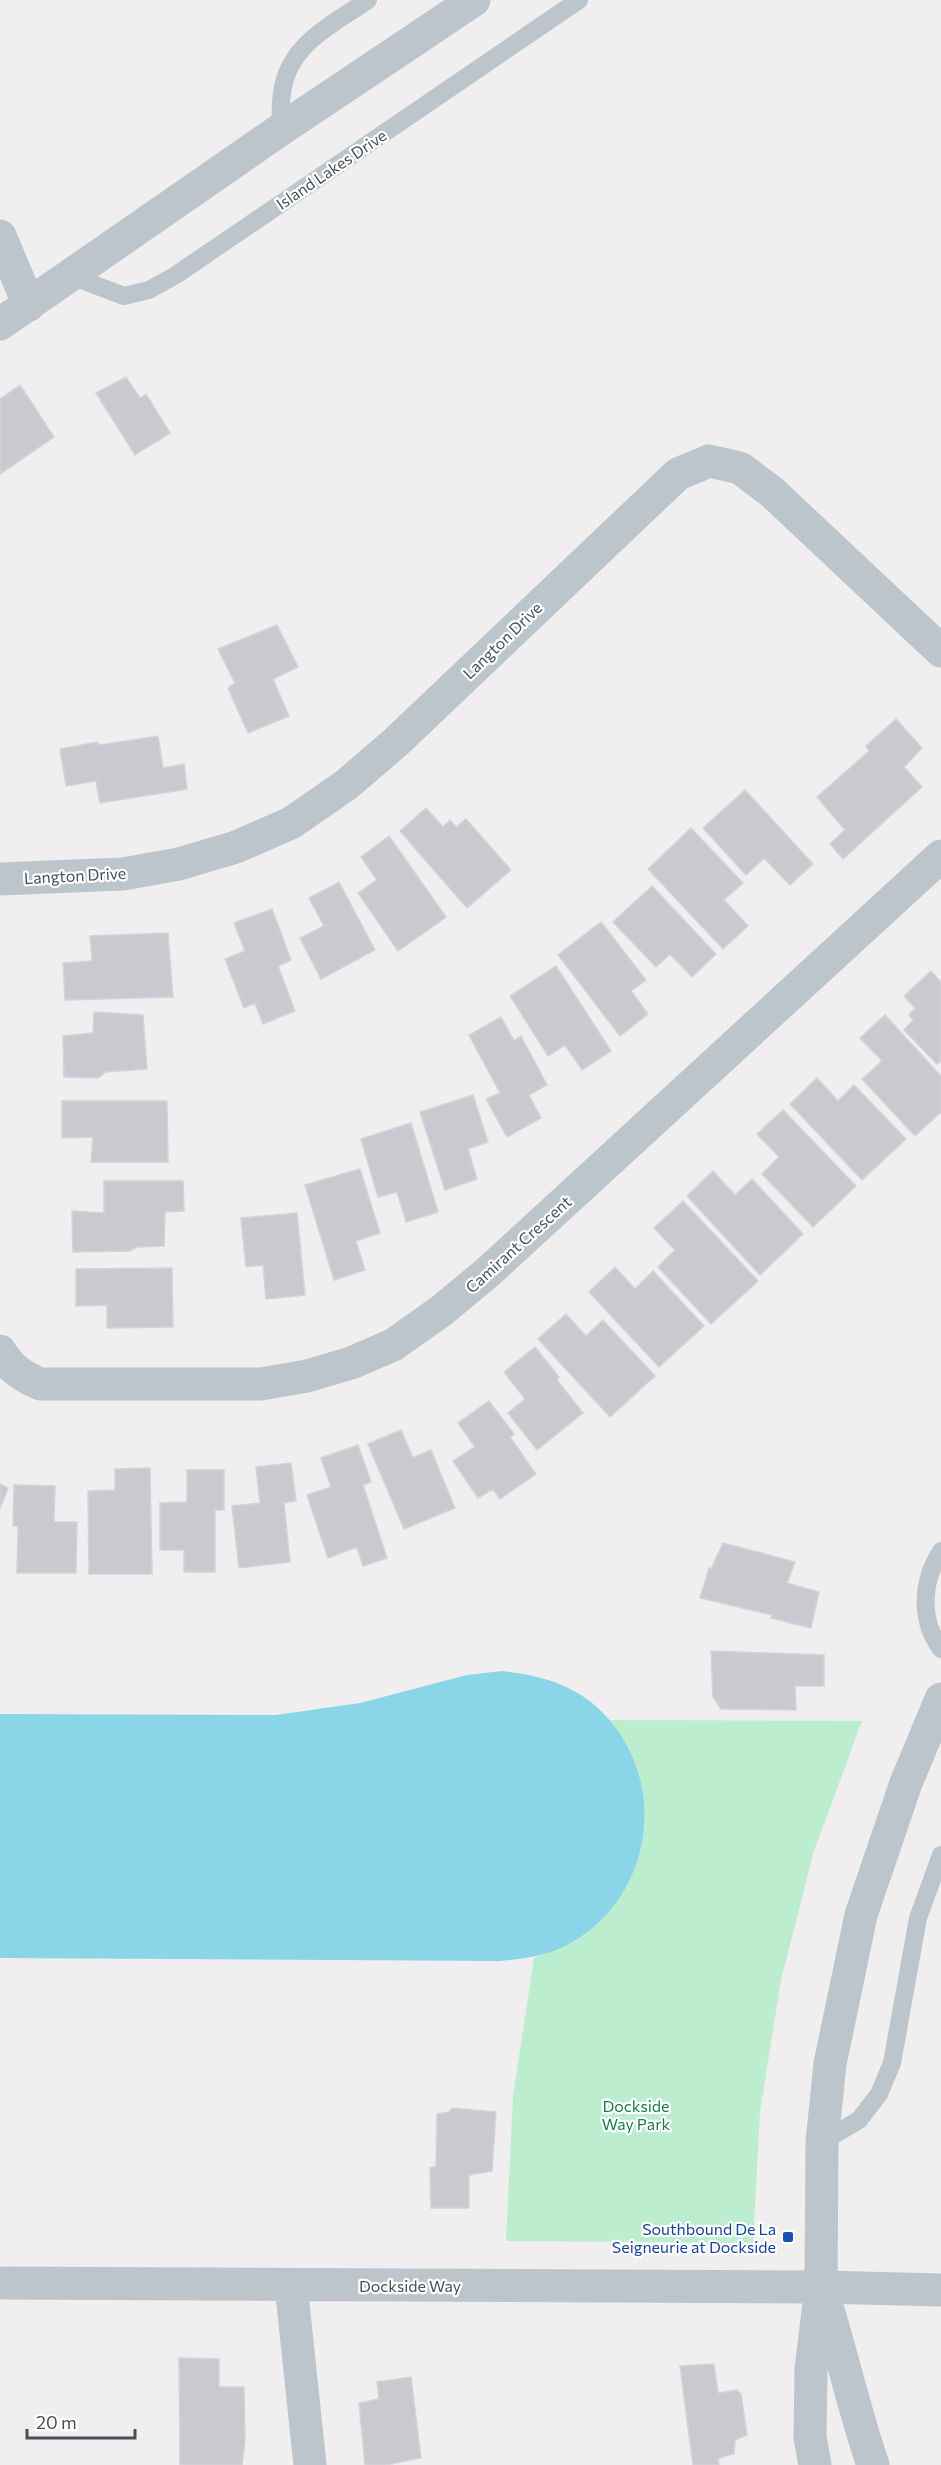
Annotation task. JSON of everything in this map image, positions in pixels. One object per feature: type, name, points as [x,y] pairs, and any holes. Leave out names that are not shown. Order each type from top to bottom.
[{"type":"street","points":[[0,324],[280,130],[474,0]]},
{"type":"street","points":[[0,236],[29,305]]},
{"type":"street","name":"Langton Drive","points":[[0,879],[123,874],[179,864],[236,847],[291,823],[346,785],[396,742],[678,474],[709,461],[740,468],[773,493],[941,651]]},
{"type":"street","name":"Camirant Crescent","points":[[0,1351],[5,1360],[20,1375],[40,1384],[261,1384],[307,1377],[351,1363],[393,1345],[441,1311],[488,1272],[941,856]]},
{"type":"street","points":[[815,2465],[810,2437],[811,2370],[821,2287],[822,2142],[830,2064],[861,1914],[906,1783],[941,1700]]},
{"type":"street","name":"Dockside Way","points":[[0,2283],[821,2287],[941,2290]]},
{"type":"street","points":[[291,2285],[310,2465]]},
{"type":"street","points":[[821,2287],[873,2465]]},
{"type":"lane","points":[[280,130],[282,91],[289,68],[304,44],[368,0]]},
{"type":"lane","name":"Island Lakes Drive","points":[[71,276],[124,296],[149,290],[579,0]]},
{"type":"lane","points":[[941,1551],[925,1590],[926,1615],[934,1639],[941,1649]]},
{"type":"lane","points":[[822,2142],[859,2120],[879,2094],[891,2063],[918,1918],[941,1855]]},
{"type":"green space","name":"Dockside Way Park","points":[[609,1720],[862,1721],[814,1851],[781,1980],[760,2112],[753,2243],[506,2241],[513,2096],[534,1958],[568,1944],[630,1751]]},
{"type":"water","points":[[502,1671],[546,1679],[567,1687],[587,1699],[614,1726],[633,1757],[642,1791],[644,1826],[637,1861],[622,1893],[600,1921],[569,1944],[544,1954],[499,1961],[0,1958],[0,1714],[276,1715],[360,1703],[467,1675]]},
{"type":"building","points":[[126,377],[140,398],[146,394],[170,433],[135,455],[96,393]]},
{"type":"building","points":[[20,385],[54,437],[0,474],[0,399]]},
{"type":"building","points":[[277,625],[298,667],[273,679],[289,716],[248,733],[228,688],[235,683],[218,649]]},
{"type":"building","points":[[896,719],[922,748],[904,767],[922,787],[843,859],[830,844],[845,830],[817,797],[869,751],[866,746]]},
{"type":"building","points":[[158,736],[163,768],[184,764],[187,789],[100,803],[96,781],[66,786],[60,749],[97,742],[100,745]]},
{"type":"building","points":[[745,790],[813,864],[790,885],[764,858],[746,875],[703,828]]},
{"type":"building","points":[[426,808],[443,827],[450,820],[456,827],[466,819],[511,870],[467,908],[400,831]]},
{"type":"building","points":[[691,828],[743,883],[724,900],[748,926],[723,949],[648,869]]},
{"type":"building","points":[[389,836],[446,917],[398,951],[358,893],[377,880],[361,857]]},
{"type":"building","points":[[339,882],[375,950],[321,979],[300,938],[324,926],[309,898]]},
{"type":"building","points":[[652,886],[716,954],[692,977],[670,954],[656,967],[613,922]]},
{"type":"building","points":[[272,909],[291,960],[278,966],[295,1011],[263,1024],[255,1003],[244,1008],[225,959],[245,951],[234,923]]},
{"type":"building","points":[[601,922],[646,980],[631,991],[648,1014],[620,1036],[558,955]]},
{"type":"building","points":[[168,933],[173,997],[65,1000],[63,963],[92,961],[90,936]]},
{"type":"building","points":[[556,966],[611,1051],[582,1070],[565,1045],[548,1056],[510,996]]},
{"type":"building","points":[[931,971],[941,982],[941,1061],[937,1064],[904,1030],[913,1020],[909,1015],[915,1008],[904,996]]},
{"type":"building","points":[[94,1012],[143,1015],[147,1069],[105,1072],[98,1078],[64,1077],[63,1036],[93,1033]]},
{"type":"building","points":[[885,1015],[941,1076],[941,1112],[915,1136],[862,1079],[882,1061],[860,1038]]},
{"type":"building","points":[[501,1017],[514,1041],[521,1036],[547,1085],[529,1095],[541,1118],[507,1137],[486,1099],[500,1093],[469,1035]]},
{"type":"building","points":[[817,1078],[838,1101],[854,1085],[906,1139],[862,1180],[790,1104]]},
{"type":"building","points":[[473,1095],[488,1142],[468,1149],[477,1179],[445,1190],[420,1112]]},
{"type":"building","points":[[62,1101],[167,1101],[168,1162],[91,1162],[93,1137],[62,1138]]},
{"type":"building","points":[[783,1110],[856,1186],[813,1227],[762,1174],[779,1157],[757,1134]]},
{"type":"building","points":[[411,1123],[438,1212],[406,1222],[397,1192],[378,1197],[361,1139]]},
{"type":"building","points":[[360,1169],[380,1233],[356,1241],[365,1270],[334,1280],[305,1185]]},
{"type":"building","points":[[713,1171],[735,1195],[752,1179],[803,1234],[760,1275],[687,1196]]},
{"type":"building","points":[[104,1181],[183,1181],[184,1211],[165,1212],[164,1246],[137,1247],[130,1251],[73,1252],[72,1211],[104,1213]]},
{"type":"building","points":[[683,1201],[758,1281],[711,1324],[658,1267],[675,1250],[654,1228]]},
{"type":"building","points":[[297,1213],[305,1295],[266,1299],[263,1265],[246,1267],[241,1218]]},
{"type":"building","points":[[615,1267],[635,1289],[653,1271],[704,1326],[659,1367],[589,1292]]},
{"type":"building","points":[[172,1268],[173,1327],[107,1328],[107,1305],[76,1306],[76,1269]]},
{"type":"building","points":[[566,1314],[586,1336],[603,1320],[655,1376],[610,1417],[538,1339]]},
{"type":"building","points":[[535,1347],[583,1413],[537,1450],[508,1413],[525,1399],[504,1372]]},
{"type":"building","points":[[489,1401],[514,1434],[510,1437],[536,1474],[500,1499],[493,1489],[478,1498],[453,1461],[475,1447],[458,1423]]},
{"type":"building","points":[[401,1430],[413,1458],[431,1450],[455,1508],[404,1529],[368,1444]]},
{"type":"building","points":[[358,1445],[371,1482],[363,1485],[387,1558],[363,1566],[357,1547],[328,1558],[307,1495],[331,1487],[321,1458]]},
{"type":"building","points":[[291,1463],[296,1501],[284,1503],[290,1562],[239,1568],[232,1506],[260,1503],[256,1467]]},
{"type":"building","points":[[150,1468],[152,1574],[89,1574],[88,1491],[115,1490],[115,1469]]},
{"type":"building","points":[[187,1470],[224,1470],[224,1510],[215,1510],[215,1572],[184,1572],[184,1550],[160,1550],[160,1503],[187,1502]]},
{"type":"building","points":[[0,1484],[8,1488],[0,1508]]},
{"type":"building","points":[[14,1485],[55,1486],[54,1522],[77,1522],[76,1573],[17,1573],[18,1526],[13,1526]]},
{"type":"building","points":[[723,1543],[795,1562],[787,1583],[819,1592],[811,1628],[771,1618],[772,1615],[700,1598],[709,1568],[711,1569]]},
{"type":"building","points":[[711,1651],[824,1655],[824,1686],[795,1686],[796,1710],[721,1709],[713,1697]]},
{"type":"building","points":[[452,2108],[496,2112],[492,2171],[469,2175],[469,2208],[431,2208],[430,2168],[436,2166],[437,2114],[449,2112]]},
{"type":"building","points":[[179,2358],[219,2359],[219,2387],[244,2387],[245,2441],[242,2465],[180,2465]]},
{"type":"building","points":[[714,2364],[718,2393],[737,2390],[741,2394],[747,2435],[735,2440],[734,2454],[722,2457],[718,2460],[719,2465],[693,2465],[680,2366]]},
{"type":"building","points":[[411,2377],[421,2458],[386,2465],[365,2465],[359,2403],[379,2399],[377,2382]]},
{"type":"place","name":"Southbound De La Seigneurie at Dockside","points":[[788,2237]]}]
